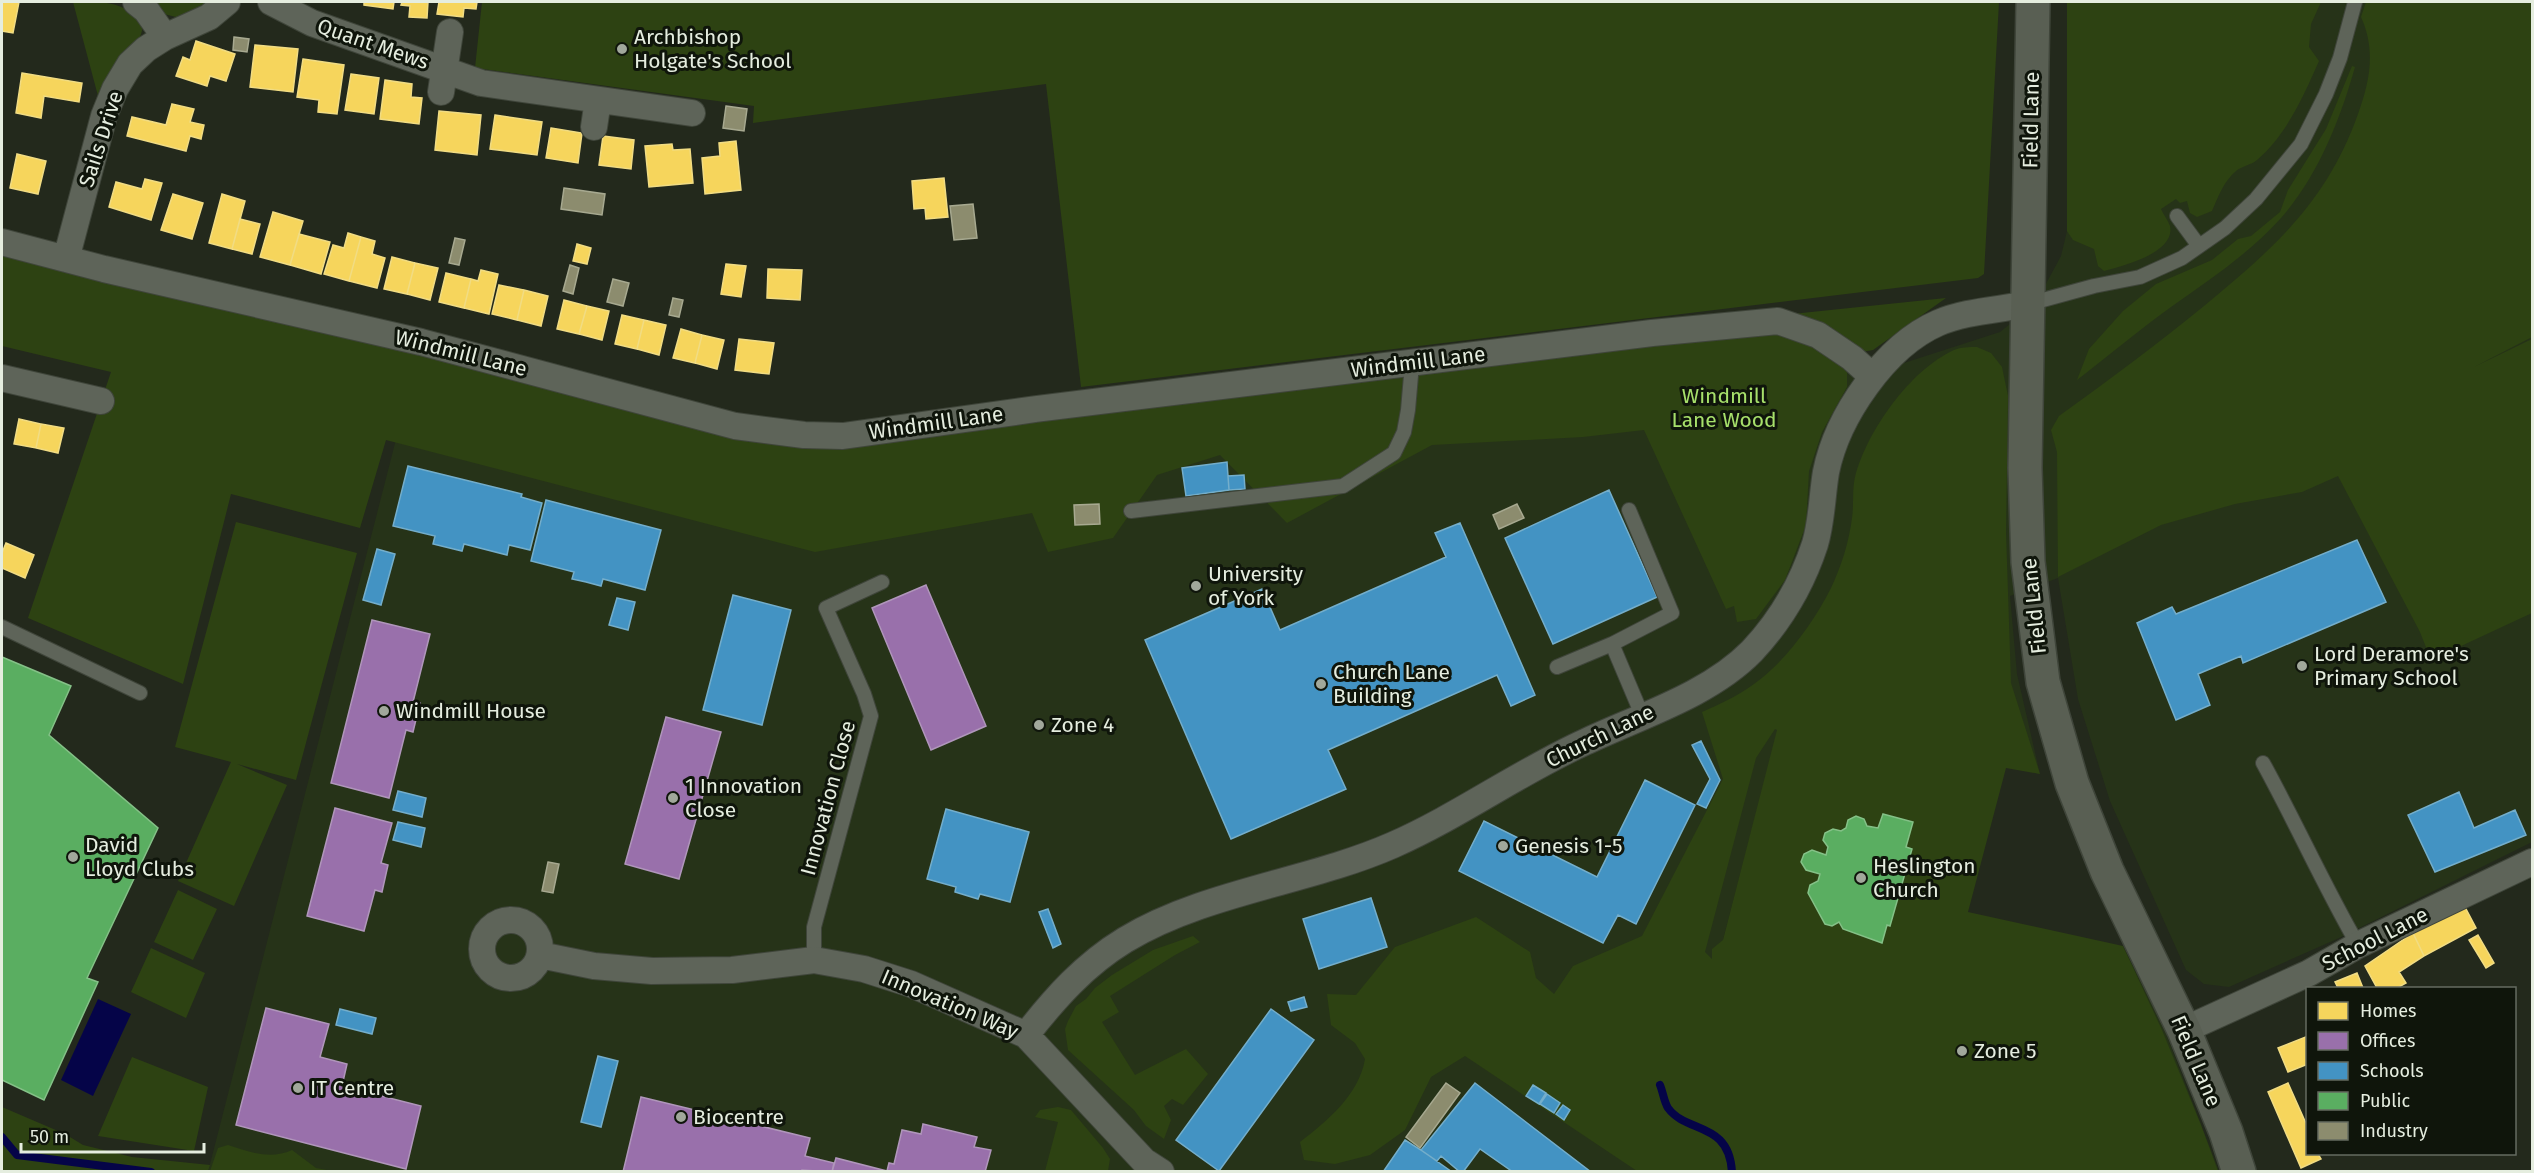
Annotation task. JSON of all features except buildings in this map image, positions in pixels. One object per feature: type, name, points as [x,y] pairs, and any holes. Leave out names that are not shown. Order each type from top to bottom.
[{"type":"street","points":[[136,2],[146,10],[165,37]]},
{"type":"street","name":"Sails Drive","points":[[66,259],[104,116],[115,88],[130,64],[146,49],[165,37],[209,17],[227,2]]},
{"type":"street","name":"Quant Mews","points":[[271,2],[312,23],[442,80],[461,78],[481,83],[692,114]]},
{"type":"street","name":"Field Lane","points":[[2033,2],[2025,468],[2028,562],[2043,682],[2072,783],[2108,871],[2184,1030],[2226,1132],[2239,1172]]},
{"type":"street","name":"Quant Mews","points":[[442,80],[450,32]]},
{"type":"street","points":[[594,127],[598,100]]},
{"type":"street","name":"Windmill Lane","points":[[2,242],[421,342],[735,426],[804,435],[843,436],[1036,409],[1406,363],[1652,333],[1778,321],[1818,335],[1852,358],[1872,376]]},
{"type":"street","name":"Church Lane","points":[[1026,1035],[1061,991],[1080,973],[1125,940],[1150,927],[1204,906],[1392,846],[1564,751],[1690,695],[1733,669],[1765,636],[1786,609],[1799,583],[1816,541],[1827,468],[1842,428],[1872,376],[1907,342],[1938,323],[2028,304]]},
{"type":"street","points":[[2,378],[101,401]]},
{"type":"street","name":"School Lane","points":[[2184,1030],[2309,973],[2358,945],[2532,862]]},
{"type":"street","name":"Innovation Way","points":[[540,955],[594,966],[652,971],[732,970],[814,960],[864,969],[911,984],[1026,1035],[1147,1168]]},
{"type":"lane","points":[[2028,304],[2140,276],[2182,258],[2225,228],[2256,199],[2301,144],[2326,94],[2340,58],[2355,2]]},
{"type":"lane","points":[[2177,216],[2199,246]]},
{"type":"lane","points":[[1131,511],[1343,486],[1395,453],[1404,432],[1408,410],[1412,364],[1406,363]]},
{"type":"lane","points":[[1557,667],[1612,644],[1672,613],[1629,510]]},
{"type":"lane","name":"Innovation Close","points":[[814,960],[814,927],[871,716],[864,694],[826,608],[882,582]]},
{"type":"lane","points":[[2,627],[140,693]]},
{"type":"lane","points":[[1612,644],[1642,715]]},
{"type":"lane","points":[[2264,763],[2335,905],[2358,945]]},
{"type":"shaded area","name":"Zone 4","points":[[2067,2],[2532,2],[2532,842],[2339,938],[2229,987],[2204,984],[2186,970],[2110,801],[2078,699],[2058,578],[2010,596],[2017,674],[2040,774],[1782,715],[1723,940],[2123,946],[2161,1021],[2219,1171],[208,1172],[421,342],[769,427],[876,432],[1652,333],[1873,373],[2000,332],[2035,304],[2061,256],[2067,231]]},
{"type":"shaded area","points":[[98,999],[131,1014],[93,1096],[61,1080]]},
{"type":"green space","points":[[73,2],[114,4],[129,12],[143,27],[139,41],[114,68],[98,96]]},
{"type":"green space","points":[[153,2],[214,2],[180,18],[164,14]]},
{"type":"green space","points":[[482,2],[1999,2],[1984,274],[1978,278],[1081,387],[1046,84],[753,123],[754,106],[475,68]]},
{"type":"green space","points":[[2067,2],[2321,2],[2311,24],[2309,47],[2319,61],[2300,101],[2277,139],[2257,160],[2238,169],[2232,175],[2212,211],[2197,217],[2190,213],[2187,201],[2180,203],[2176,199],[2161,209],[2170,226],[2170,235],[2165,244],[2146,257],[2104,271],[2098,266],[2094,249],[2073,240],[2067,231]]},
{"type":"green space","points":[[2366,2],[2532,2],[2532,337],[2474,367],[2532,339],[2532,613],[2431,660],[2420,632],[2338,476],[2302,492],[2235,504],[2161,525],[2058,577],[2057,452],[2051,430],[2059,416],[2168,335],[2253,264],[2295,222],[2314,198],[2331,173],[2345,145],[2366,90],[2370,53],[2366,29],[2361,17]]},
{"type":"green space","points":[[2352,66],[2355,67],[2349,87],[2326,147],[2306,184],[2281,218],[2243,254],[2077,380],[2089,349],[2123,311],[2156,284],[2212,260],[2238,239],[2251,236],[2280,212],[2288,190],[2326,129]]},
{"type":"green space","name":"Windmill Lane Wood","points":[[2,252],[769,427],[878,432],[1778,322],[1837,359],[1847,371],[1847,387],[1822,432],[1809,471],[1806,525],[1785,580],[1756,619],[1737,622],[1734,606],[1726,609],[1644,430],[1583,437],[1432,445],[1287,523],[1220,455],[1157,475],[1113,538],[1048,552],[1032,513],[815,552],[386,440],[360,528],[231,494],[183,684],[28,618],[111,372],[2,346]]},
{"type":"green space","points":[[1946,298],[1873,350],[1862,352],[1792,314]]},
{"type":"green space","points":[[1977,347],[1991,353],[2002,367],[2008,396],[2006,532],[2011,683],[2040,774],[2006,768],[1968,912],[2123,946],[2162,1030],[2218,1171],[1637,1171],[1465,1056],[1431,1077],[1405,1130],[1370,1155],[1335,1164],[1304,1160],[1300,1142],[1331,1116],[1349,1096],[1362,1072],[1365,1059],[1355,1043],[1331,1025],[1327,994],[1356,995],[1395,947],[1476,917],[1530,952],[1536,978],[1554,994],[1573,966],[1642,936],[1723,779],[1702,712],[1735,696],[1766,675],[1788,653],[1824,601],[1838,572],[1847,545],[1853,513],[1855,477],[1861,459],[1869,441],[1892,404],[1922,372],[1938,359],[1954,350]],"holes":[[[1775,729],[1777,730],[1723,940],[1712,949],[1712,959],[1705,952],[1756,758]]]},
{"type":"green space","points":[[236,522],[357,553],[296,780],[237,764],[287,785],[234,906],[178,881],[231,762],[175,747]]},
{"type":"green space","points":[[178,890],[217,909],[193,960],[154,942]]},
{"type":"green space","points":[[1193,936],[1200,942],[1110,996],[1119,1012],[1102,1022],[1135,1075],[1186,1049],[1208,1074],[1183,1105],[1172,1099],[1164,1106],[1171,1120],[1164,1139],[1146,1126],[1134,1110],[1068,1050],[1065,1029],[1076,1006],[1112,975],[1153,950]]},
{"type":"green space","points":[[151,948],[205,973],[186,1018],[131,992]]},
{"type":"green space","points":[[132,1057],[208,1087],[194,1151],[98,1136]]},
{"type":"green space","points":[[2,1107],[65,1134],[83,1145],[132,1157],[210,1165],[208,1171],[2,1171]]},
{"type":"green space","points":[[1058,1107],[1071,1110],[1103,1148],[1110,1159],[1108,1171],[1045,1171],[1058,1122],[1035,1117],[1040,1110]]},
{"type":"green space","points":[[228,1145],[268,1155],[292,1150],[316,1168],[332,1171],[210,1171],[218,1148]]},
{"type":"waterway","points":[[1660,1085],[1668,1108],[1676,1116],[1715,1136],[1723,1144],[1729,1156],[1732,1172]]},
{"type":"waterway","points":[[2,1137],[17,1155],[151,1172]]},
{"type":"place","name":"Archbishop Holgate's School","points":[[622,49]]},
{"type":"place","name":"University of York","points":[[1196,586]]},
{"type":"place","name":"Lord Deramore's Primary School","points":[[2302,666]]},
{"type":"place","name":"Church Lane Building","points":[[1321,684]]},
{"type":"place","name":"Windmill House","points":[[384,711]]},
{"type":"place","name":"Zone 4","points":[[1039,725]]},
{"type":"place","name":"1 Innovation Close","points":[[673,798]]},
{"type":"place","name":"Genesis 1-5","points":[[1503,846]]},
{"type":"place","name":"David Lloyd Clubs","points":[[73,857]]},
{"type":"place","name":"Heslington Church","points":[[1861,878]]},
{"type":"place","name":"Zone 5","points":[[1962,1051]]},
{"type":"place","name":"IT Centre","points":[[298,1088]]},
{"type":"place","name":"Biocentre","points":[[681,1117]]}]
